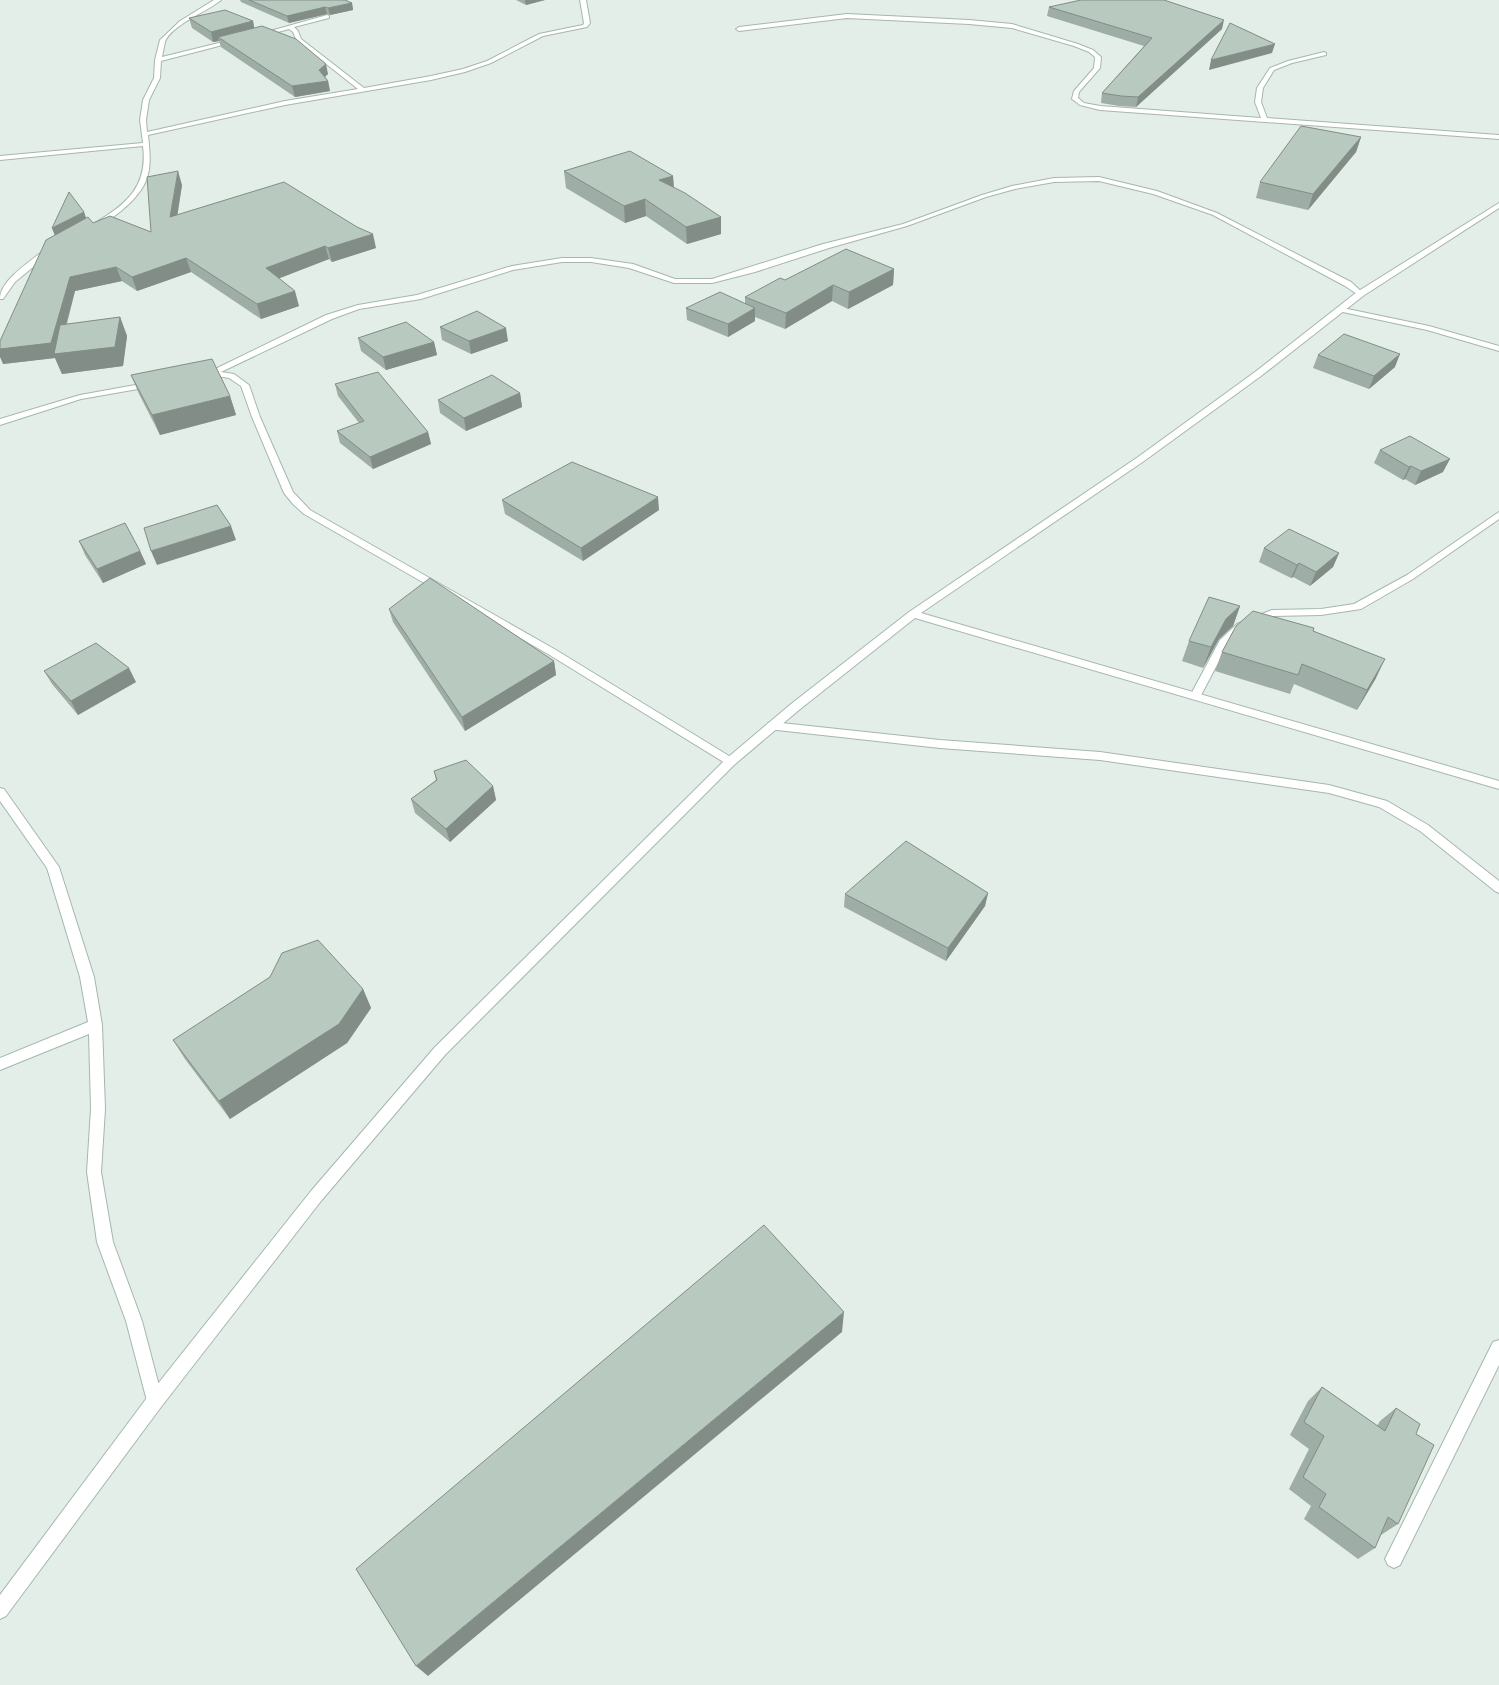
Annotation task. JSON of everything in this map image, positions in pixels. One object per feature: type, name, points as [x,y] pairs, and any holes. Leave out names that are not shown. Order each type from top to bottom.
[{"type":"street","points":[[91,227],[109,217],[129,201],[143,183],[148,161],[143,120],[146,100],[157,78],[158,60],[163,40],[182,22],[218,0]]},
{"type":"street","points":[[145,134],[285,103],[431,78],[465,70],[489,62],[541,35],[585,26],[586,23],[583,0]]},
{"type":"street","points":[[739,29],[847,16],[1012,26],[1076,45],[1091,51],[1098,57],[1097,68],[1076,92],[1075,100],[1082,104],[1100,108],[1222,118],[1410,129],[1499,137]]},
{"type":"street","points":[[251,37],[327,18]]},
{"type":"street","points":[[290,27],[295,32],[299,40],[363,90]]},
{"type":"street","points":[[158,60],[243,39]]},
{"type":"street","points":[[1266,120],[1258,102],[1260,88],[1272,69],[1290,62],[1324,54]]},
{"type":"street","points":[[0,158],[146,144]]},
{"type":"street","points":[[213,373],[329,317],[358,307],[418,297],[512,268],[562,260],[591,260],[630,266],[674,281],[712,281],[752,270],[826,246],[905,225],[984,196],[1014,187],[1054,180],[1099,179],[1156,192],[1183,202],[1215,214],[1242,228],[1348,284],[1360,294]]},
{"type":"street","points":[[0,1610],[155,1401],[316,1196],[440,1052],[730,762],[772,726],[913,614],[1141,459],[1258,374],[1360,294],[1499,205]]},
{"type":"street","points":[[0,297],[12,280],[48,251],[60,244]]},
{"type":"street","points":[[1341,309],[1429,328],[1499,349]]},
{"type":"street","points":[[198,375],[213,373],[231,376],[245,385],[256,417],[289,492],[296,502],[307,512],[546,648],[730,762]]},
{"type":"street","points":[[0,422],[80,397],[163,382]]},
{"type":"street","points":[[1195,696],[1224,642],[1241,626],[1272,613],[1320,612],[1357,607],[1410,577],[1499,515]]},
{"type":"street","points":[[913,614],[1499,785]]},
{"type":"street","points":[[772,726],[940,744],[1100,756],[1329,789],[1383,804],[1424,828],[1499,888]]},
{"type":"street","points":[[0,792],[53,867],[87,977],[95,1025],[98,1109],[94,1172],[105,1242],[134,1321],[155,1401]]},
{"type":"street","points":[[0,1064],[95,1025]]},
{"type":"street","points":[[1394,1559],[1499,1348]]},
{"type":"building","points":[[249,0],[345,0],[352,3],[328,8],[325,7],[287,16]]},
{"type":"building","points":[[1081,0],[1164,0],[1224,20],[1138,97],[1121,96],[1102,93],[1152,38],[1049,7]]},
{"type":"building","points":[[225,10],[253,21],[211,32],[189,18]]},
{"type":"building","points":[[1230,23],[1275,44],[1211,60]]},
{"type":"building","points":[[262,26],[296,39],[326,64],[319,70],[328,81],[292,86],[218,37]]},
{"type":"building","points":[[1301,126],[1361,137],[1313,194],[1260,182]]},
{"type":"building","points":[[630,151],[673,176],[659,180],[685,193],[721,217],[686,227],[645,199],[624,206],[564,171]]},
{"type":"building","points":[[178,171],[170,217],[284,182],[357,227],[373,234],[328,248],[325,246],[266,268],[295,291],[257,304],[186,258],[132,277],[116,267],[70,277],[51,343],[0,349],[0,341],[46,240],[88,217],[93,223],[110,216],[151,232],[147,177]]},
{"type":"building","points":[[69,192],[84,212],[52,228]]},
{"type":"building","points":[[846,249],[894,269],[849,292],[833,285],[786,313],[745,297],[780,278],[785,280]]},
{"type":"building","points":[[720,292],[755,308],[728,324],[686,308]]},
{"type":"building","points":[[477,311],[506,328],[469,341],[440,327]]},
{"type":"building","points":[[120,317],[115,347],[54,354],[60,325]]},
{"type":"building","points":[[406,322],[434,342],[383,357],[358,338]]},
{"type":"building","points":[[1344,334],[1400,354],[1374,376],[1318,355]]},
{"type":"building","points":[[212,359],[230,396],[152,415],[131,375]]},
{"type":"building","points":[[378,372],[428,432],[370,457],[337,431],[364,421],[335,384]]},
{"type":"building","points":[[492,375],[520,393],[464,418],[438,400]]},
{"type":"building","points":[[1410,436],[1450,459],[1421,471],[1411,466],[1409,467],[1380,450]]},
{"type":"building","points":[[572,462],[658,497],[581,548],[502,500]]},
{"type":"building","points":[[217,505],[231,526],[151,551],[144,528]]},
{"type":"building","points":[[125,523],[140,551],[97,569],[79,541]]},
{"type":"building","points":[[1289,529],[1339,553],[1316,572],[1299,563],[1297,565],[1264,548]]},
{"type":"building","points":[[430,578],[554,661],[462,717],[389,609]]},
{"type":"building","points":[[1209,597],[1240,606],[1226,619],[1211,647],[1189,641]]},
{"type":"building","points":[[1253,611],[1314,628],[1313,631],[1385,659],[1367,690],[1302,664],[1298,675],[1222,652],[1236,626]]},
{"type":"building","points":[[96,643],[129,668],[71,701],[44,671]]},
{"type":"building","points":[[466,760],[493,786],[446,829],[411,799],[437,780],[434,771]]},
{"type":"building","points":[[906,841],[988,893],[948,948],[845,894]]},
{"type":"building","points":[[318,940],[363,989],[339,1024],[219,1101],[173,1040],[270,977],[282,953]]},
{"type":"building","points":[[764,1225],[844,1312],[416,1666],[356,1569]]},
{"type":"building","points":[[1322,1387],[1385,1431],[1396,1408],[1420,1424],[1416,1434],[1434,1445],[1398,1524],[1388,1517],[1375,1548],[1319,1507],[1326,1494],[1303,1477],[1324,1436],[1304,1422]]}]
